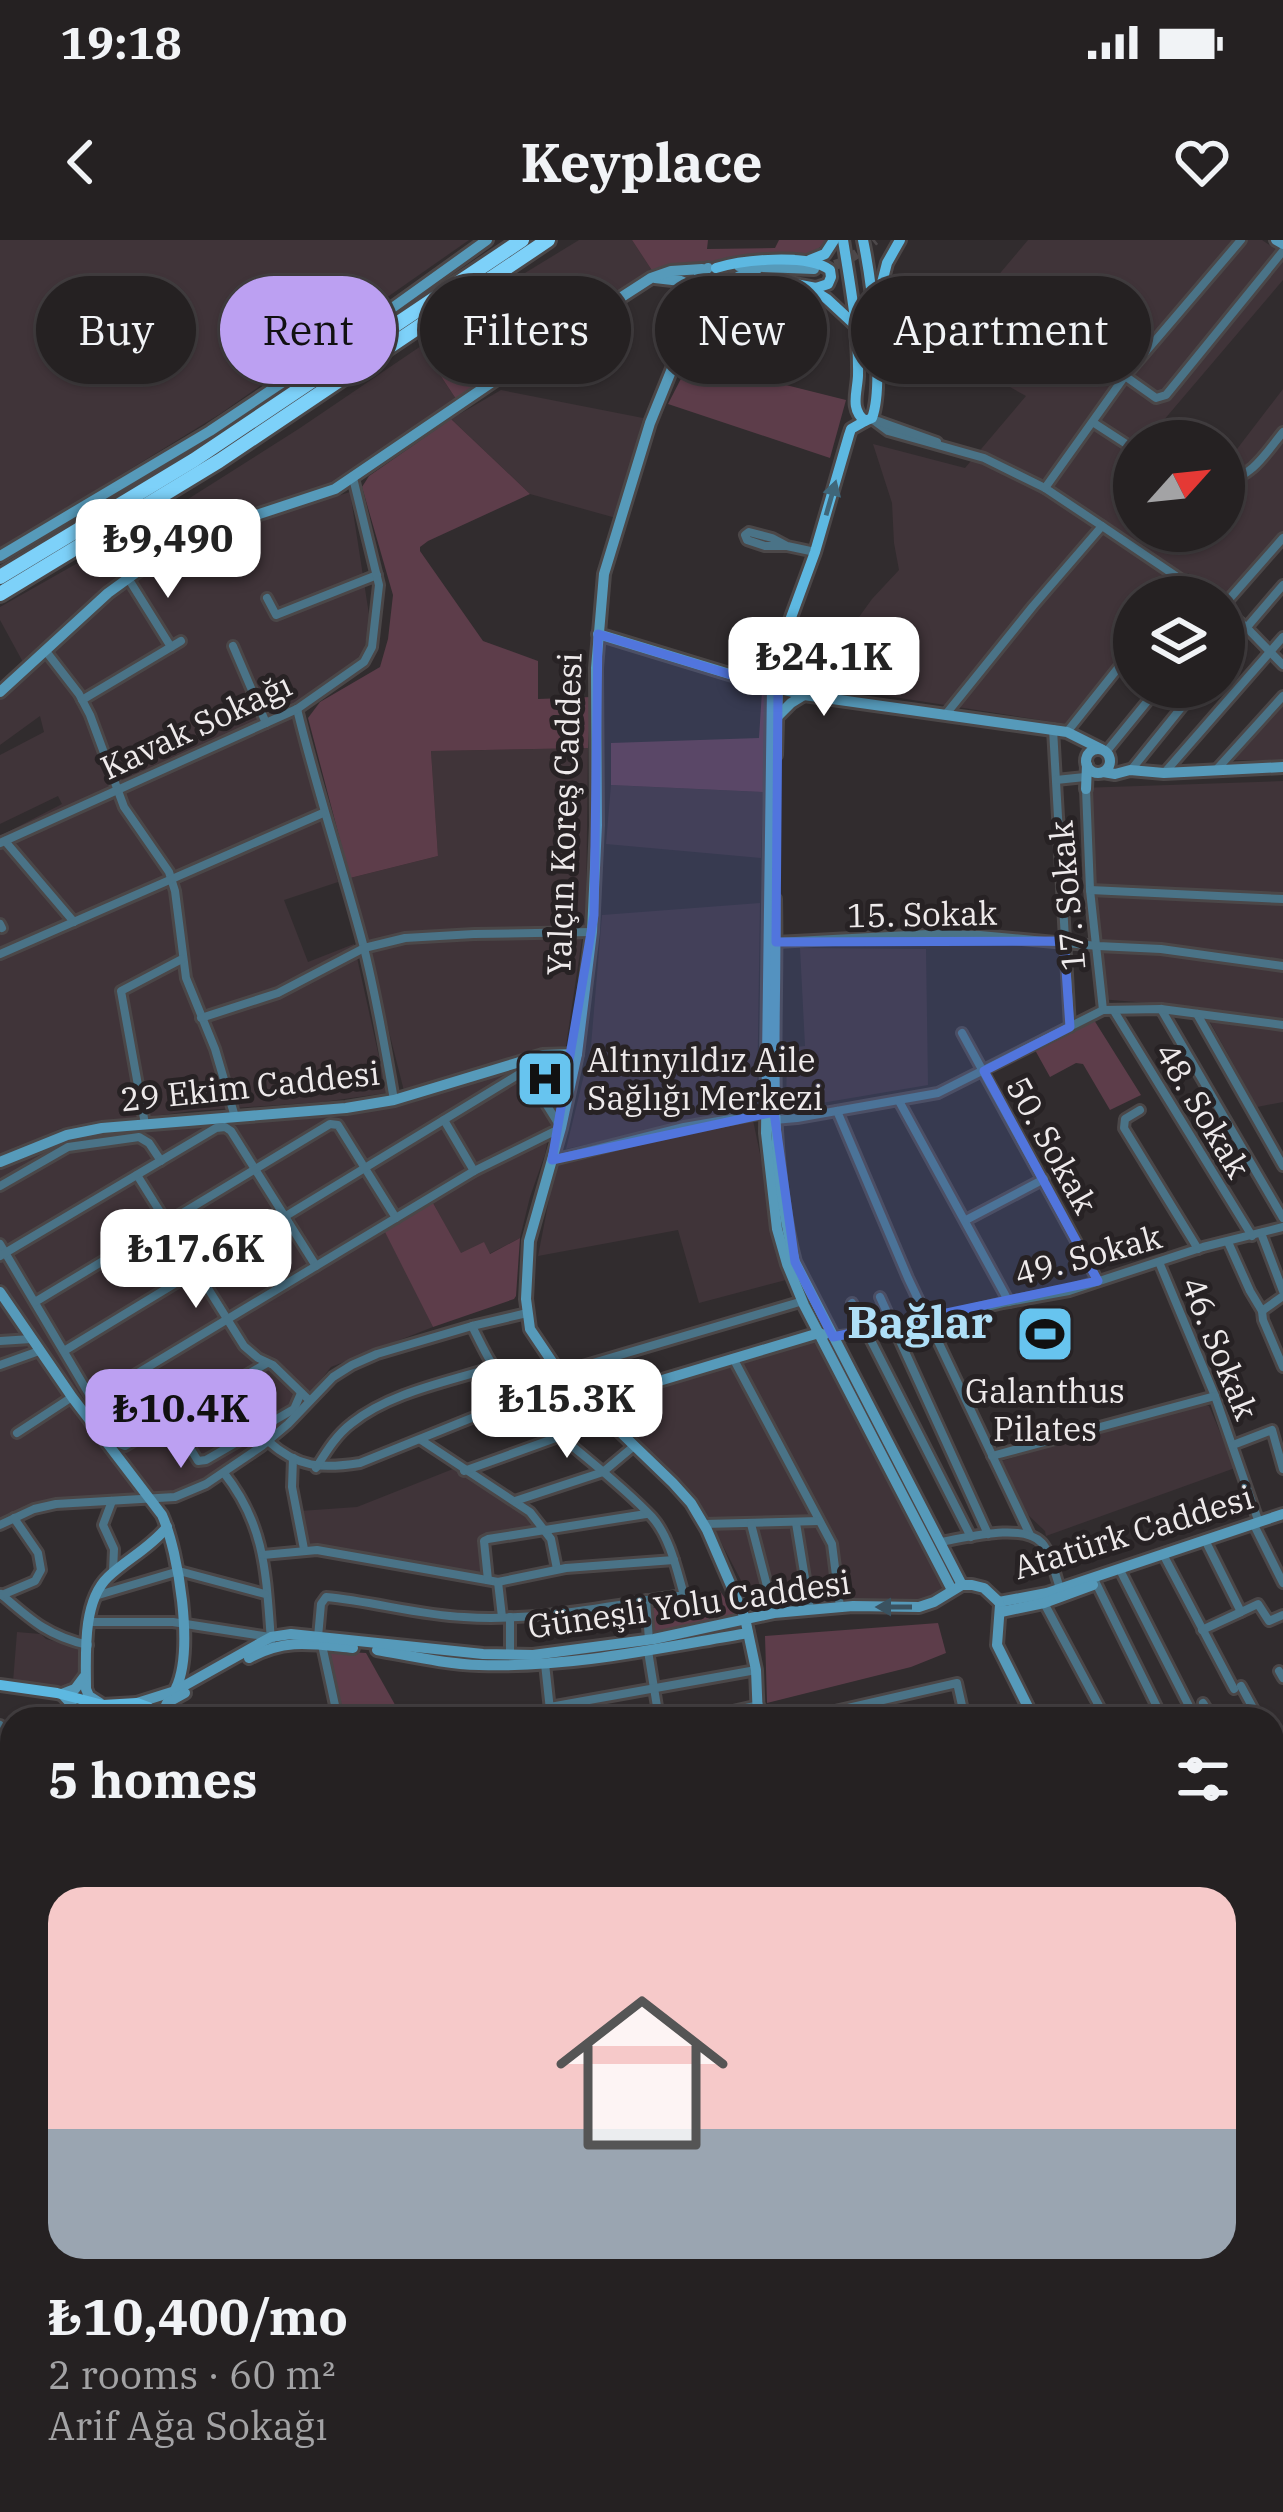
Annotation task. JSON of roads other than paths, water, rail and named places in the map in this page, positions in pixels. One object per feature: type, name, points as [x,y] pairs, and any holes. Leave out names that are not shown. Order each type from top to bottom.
[{"type":"highway","points":[[479,269],[509,240]]},
{"type":"highway","points":[[0,577],[194,460],[522,240]]},
{"type":"highway","points":[[495,276],[548,240]]},
{"type":"highway","points":[[506,276],[562,240]]},
{"type":"highway","points":[[0,594],[219,461],[420,327]]},
{"type":"main road","points":[[0,556],[210,431],[487,240]]},
{"type":"main road","points":[[814,267],[838,240]]},
{"type":"main road","points":[[838,240],[851,304]]},
{"type":"main road","points":[[863,240],[868,276]]},
{"type":"main road","points":[[883,276],[900,240]]},
{"type":"main road","points":[[0,692],[128,578],[182,543],[334,489],[651,278],[736,262],[814,267]]},
{"type":"main road","points":[[741,276],[820,263],[830,270],[827,284]]},
{"type":"main road","name":"Yalçın Koreş Caddesi","points":[[699,276],[712,268]]},
{"type":"main road","points":[[651,278],[655,278]]},
{"type":"main road","points":[[827,299],[851,320]]},
{"type":"main road","name":"Yalçın Koreş Caddesi","points":[[666,384],[607,564],[598,634],[592,932],[578,1054],[529,1241],[526,1299],[530,1329],[567,1384],[691,1503],[704,1524],[745,1618],[758,1707]]},
{"type":"main road","points":[[857,384],[855,410],[859,418],[871,420]]},
{"type":"main road","points":[[871,420],[875,384]]},
{"type":"main road","points":[[871,420],[848,435],[815,552],[774,664],[776,942],[769,1117],[795,1262],[826,1335],[957,1588]]},
{"type":"main road","points":[[598,634],[804,694],[1067,731],[1130,770]]},
{"type":"main road","points":[[775,688],[769,1117],[777,1229],[802,1301],[826,1335],[940,1542],[957,1588]]},
{"type":"main road","points":[[777,717],[804,694]]},
{"type":"main road","points":[[1067,731],[1084,748],[1093,777]]},
{"type":"main road","points":[[1087,760],[1092,751],[1105,752]]},
{"type":"main road","points":[[1093,777],[1109,766],[1105,752]]},
{"type":"main road","points":[[1093,777],[1130,770],[1283,767]]},
{"type":"main road","name":"29 Ekim Caddesi","points":[[0,1162],[67,1135],[394,1100],[543,1054],[578,1054]]},
{"type":"main road","points":[[0,1292],[162,1515],[179,1571],[183,1624],[183,1671],[175,1691]]},
{"type":"main road","points":[[589,1402],[826,1335]]},
{"type":"main road","name":"Atatürk Caddesi","points":[[1000,1607],[1044,1603],[1283,1517]]},
{"type":"main road","name":"Atatürk Caddesi","points":[[1000,1607],[1096,1583],[1257,1524]]},
{"type":"main road","points":[[103,1705],[86,1689],[95,1596],[113,1572],[167,1527]]},
{"type":"main road","points":[[957,1588],[984,1588],[1000,1607],[997,1645],[1028,1707]]},
{"type":"main road","name":"Güneşli Yolu Caddesi","points":[[320,1641],[509,1655],[649,1646],[774,1613],[926,1606],[957,1588]]},
{"type":"main road","name":"Güneşli Yolu Caddesi","points":[[137,1703],[175,1691],[291,1634],[475,1665],[545,1664],[748,1633]]},
{"type":"main road","name":"Güneşli Yolu Caddesi","points":[[165,1707],[271,1641]]},
{"type":"main road","points":[[62,1694],[80,1685],[86,1674]]},
{"type":"main road","points":[[0,1685],[103,1705]]},
{"type":"main road","points":[[62,1694],[72,1707]]},
{"type":"main road","points":[[89,1707],[137,1703],[148,1707]]},
{"type":"street","points":[[1151,346],[1241,240]]},
{"type":"street","points":[[1136,384],[1156,398],[1166,395],[1281,245]]},
{"type":"street","points":[[1045,488],[1120,384]]},
{"type":"street","points":[[871,420],[888,431],[984,458],[1045,488],[1179,576]]},
{"type":"street","points":[[1094,423],[1113,435]]},
{"type":"street","points":[[1245,475],[1283,432]]},
{"type":"street","name":"Kavak Sokağı","points":[[3,842],[297,709],[364,662],[372,647],[378,611],[377,575],[352,478]]},
{"type":"street","points":[[946,714],[1102,526]]},
{"type":"street","points":[[1245,583],[1283,538]]},
{"type":"street","points":[[787,546],[815,552]]},
{"type":"street","points":[[267,598],[276,615],[377,575]]},
{"type":"street","points":[[82,700],[176,644],[128,578]]},
{"type":"street","points":[[1283,585],[1246,627],[1283,665]]},
{"type":"street","points":[[1164,772],[1283,637]]},
{"type":"street","points":[[232,646],[266,723]]},
{"type":"street","points":[[45,650],[82,700],[124,807],[169,872],[182,959],[235,1117]]},
{"type":"street","points":[[1067,731],[1113,674]]},
{"type":"street","points":[[1216,770],[1283,696]]},
{"type":"street","points":[[1105,752],[1142,708]]},
{"type":"street","points":[[1130,770],[1181,708]]},
{"type":"street","points":[[297,709],[364,948],[394,1100]]},
{"type":"street","points":[[1053,729],[1070,1027]]},
{"type":"street","points":[[1056,780],[1093,777]]},
{"type":"street","name":"17. Sokak","points":[[1093,777],[1090,890],[1108,1010]]},
{"type":"street","points":[[0,954],[323,813]]},
{"type":"street","points":[[3,842],[74,922]]},
{"type":"street","points":[[1090,890],[1283,899]]},
{"type":"street","points":[[201,1018],[278,993],[364,948],[405,938],[592,932]]},
{"type":"street","name":"15. Sokak","points":[[776,942],[928,934],[1161,949],[1283,965]]},
{"type":"street","points":[[145,1124],[121,991],[182,959]]},
{"type":"street","points":[[552,1160],[684,1127],[837,1111],[938,1093],[1108,1010],[1161,1009],[1283,1024]]},
{"type":"street","points":[[1161,1009],[1283,1222]]},
{"type":"street","name":"48. Sokak","points":[[1108,1010],[1256,1234],[1283,1293]]},
{"type":"street","points":[[1197,1014],[1283,1166]]},
{"type":"street","name":"50. Sokak","points":[[962,1033],[1098,1281]]},
{"type":"street","points":[[497,1069],[505,1083]]},
{"type":"street","points":[[64,1351],[521,1073],[528,1075],[561,1128],[474,1171],[93,1400]]},
{"type":"street","points":[[899,1101],[1009,1302]]},
{"type":"street","points":[[1140,1110],[1125,1120],[1124,1128],[1198,1249]]},
{"type":"street","points":[[837,1111],[928,1320],[1030,1535]]},
{"type":"street","points":[[444,1120],[474,1171]]},
{"type":"street","points":[[35,1302],[330,1124],[338,1125],[396,1218]]},
{"type":"street","points":[[267,1363],[125,1446],[118,1443],[2,1250],[225,1127],[316,1266]]},
{"type":"street","points":[[0,1186],[68,1148],[139,1137],[160,1161]]},
{"type":"street","points":[[137,1175],[244,1346],[305,1397]]},
{"type":"street","points":[[965,1220],[1044,1179]]},
{"type":"street","name":"49. Sokak","points":[[826,1335],[869,1334],[1069,1291],[1283,1222]]},
{"type":"street","points":[[1228,1242],[1283,1367]]},
{"type":"street","name":"46. Sokak","points":[[1159,1262],[1216,1396],[1257,1524],[1283,1582]]},
{"type":"street","points":[[1262,1311],[1283,1293]]},
{"type":"street","points":[[880,1297],[988,1534]]},
{"type":"street","points":[[509,1316],[526,1299]]},
{"type":"street","points":[[559,1373],[802,1301]]},
{"type":"street","points":[[852,1303],[970,1537]]},
{"type":"street","points":[[172,1418],[198,1461],[206,1460],[294,1409],[352,1365],[527,1313]]},
{"type":"street","points":[[509,1316],[530,1329]]},
{"type":"street","points":[[335,1707],[320,1641],[321,1604],[326,1597],[464,1617],[506,1617],[684,1595],[674,1560],[648,1514],[520,1398],[494,1366],[472,1326]]},
{"type":"street","points":[[0,1341],[32,1339]]},
{"type":"street","points":[[0,1365],[40,1351]]},
{"type":"street","points":[[733,1358],[832,1544],[840,1607]]},
{"type":"street","points":[[316,1468],[333,1441],[372,1410],[494,1366]]},
{"type":"street","points":[[992,1456],[1216,1396]]},
{"type":"street","points":[[17,1433],[72,1397]]},
{"type":"street","points":[[0,1525],[56,1504],[175,1497],[206,1484],[268,1441],[305,1397]]},
{"type":"street","points":[[268,1441],[283,1454],[316,1468],[360,1463],[520,1398]]},
{"type":"street","points":[[1233,1444],[1272,1430],[1283,1469]]},
{"type":"street","points":[[464,1471],[562,1436]]},
{"type":"street","points":[[419,1439],[515,1501],[545,1529],[557,1569]]},
{"type":"street","points":[[515,1501],[603,1472],[634,1446]]},
{"type":"street","points":[[293,1459],[292,1487],[304,1550]]},
{"type":"street","points":[[90,1622],[183,1624],[271,1641],[263,1555],[254,1520],[224,1473]]},
{"type":"street","points":[[112,1501],[104,1525],[114,1549],[113,1572]]},
{"type":"street","points":[[509,1655],[506,1617],[484,1541],[648,1514]]},
{"type":"street","points":[[14,1518],[38,1553],[41,1570],[34,1581],[1,1594],[40,1629],[88,1646]]},
{"type":"street","points":[[704,1524],[819,1521]]},
{"type":"street","points":[[796,1523],[811,1609]]},
{"type":"street","points":[[751,1524],[774,1613]]},
{"type":"street","points":[[940,1542],[1010,1532],[1030,1535],[1044,1544],[1062,1593]]},
{"type":"street","points":[[1207,1544],[1241,1612]]},
{"type":"street","points":[[263,1555],[304,1550],[493,1581],[557,1569],[674,1560]]},
{"type":"street","points":[[1165,1558],[1202,1630],[1251,1707]]},
{"type":"street","points":[[95,1596],[179,1571],[265,1594]]},
{"type":"street","points":[[1122,1574],[1189,1707]]},
{"type":"street","points":[[1096,1583],[1163,1707]]},
{"type":"street","points":[[646,1600],[657,1707]]},
{"type":"street","points":[[1044,1603],[1100,1707]]},
{"type":"street","points":[[1202,1630],[1258,1604],[1269,1622],[1283,1615]]},
{"type":"street","points":[[545,1664],[550,1707],[756,1670]]},
{"type":"street","points":[[849,1707],[957,1683],[962,1707]]},
{"type":"street","points":[[1204,1702],[1207,1707]]},
{"type":"tunnel","points":[[820,268],[843,262],[875,240]]},
{"type":"place","name":"Altınyıldız Aile Sağlığı Merkezi","points":[[545,1079]]},
{"type":"place","name":"Galanthus Pilates","points":[[1045,1334]]},
{"type":"district","name":"Bağlar","points":[[920,1322]]}]
